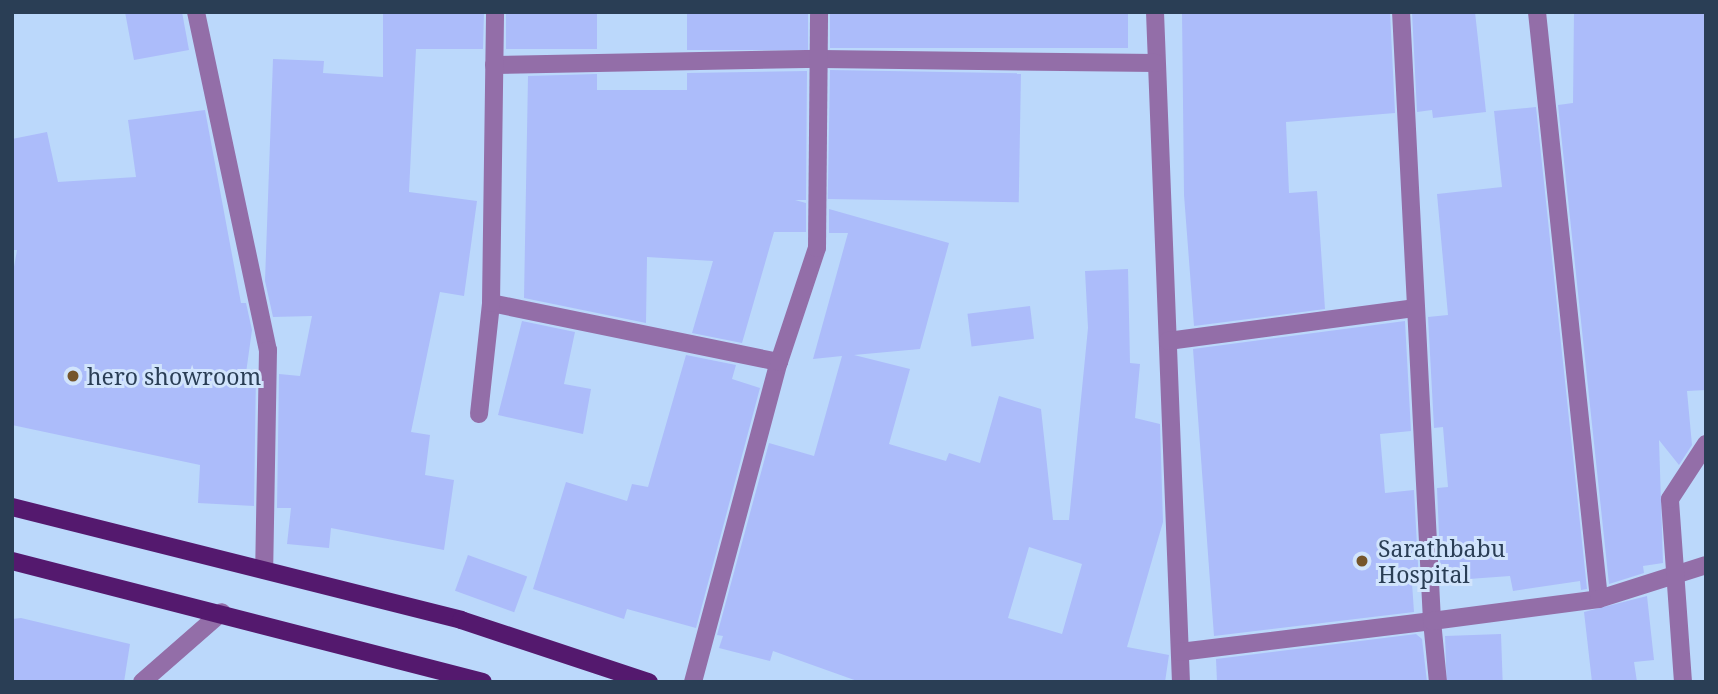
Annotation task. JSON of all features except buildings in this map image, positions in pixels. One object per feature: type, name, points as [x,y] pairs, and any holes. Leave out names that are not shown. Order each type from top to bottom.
[{"type":"main road","points":[[12,508],[461,620],[649,682]]},
{"type":"main road","points":[[12,561],[222,612],[449,677],[483,682]]},
{"type":"street","points":[[196,12],[268,350],[264,570]]},
{"type":"street","points":[[479,414],[491,303],[495,12]]},
{"type":"street","points":[[693,682],[779,362],[817,248],[821,59],[819,12]]},
{"type":"street","points":[[1155,12],[1181,682]]},
{"type":"street","points":[[1401,12],[1432,621],[1438,682]]},
{"type":"street","points":[[1537,12],[1599,598]]},
{"type":"street","points":[[494,65],[821,59],[1156,62]]},
{"type":"street","points":[[491,303],[779,362]]},
{"type":"street","points":[[1168,341],[1416,308]]},
{"type":"street","points":[[1683,682],[1670,499],[1706,444]]},
{"type":"street","points":[[1180,652],[1599,598],[1706,565]]},
{"type":"street","points":[[142,682],[222,612]]},
{"type":"place","name":"hero showroom","points":[[73,376]]},
{"type":"place","name":"Sarathbabu Hospital","points":[[1362,561]]}]
